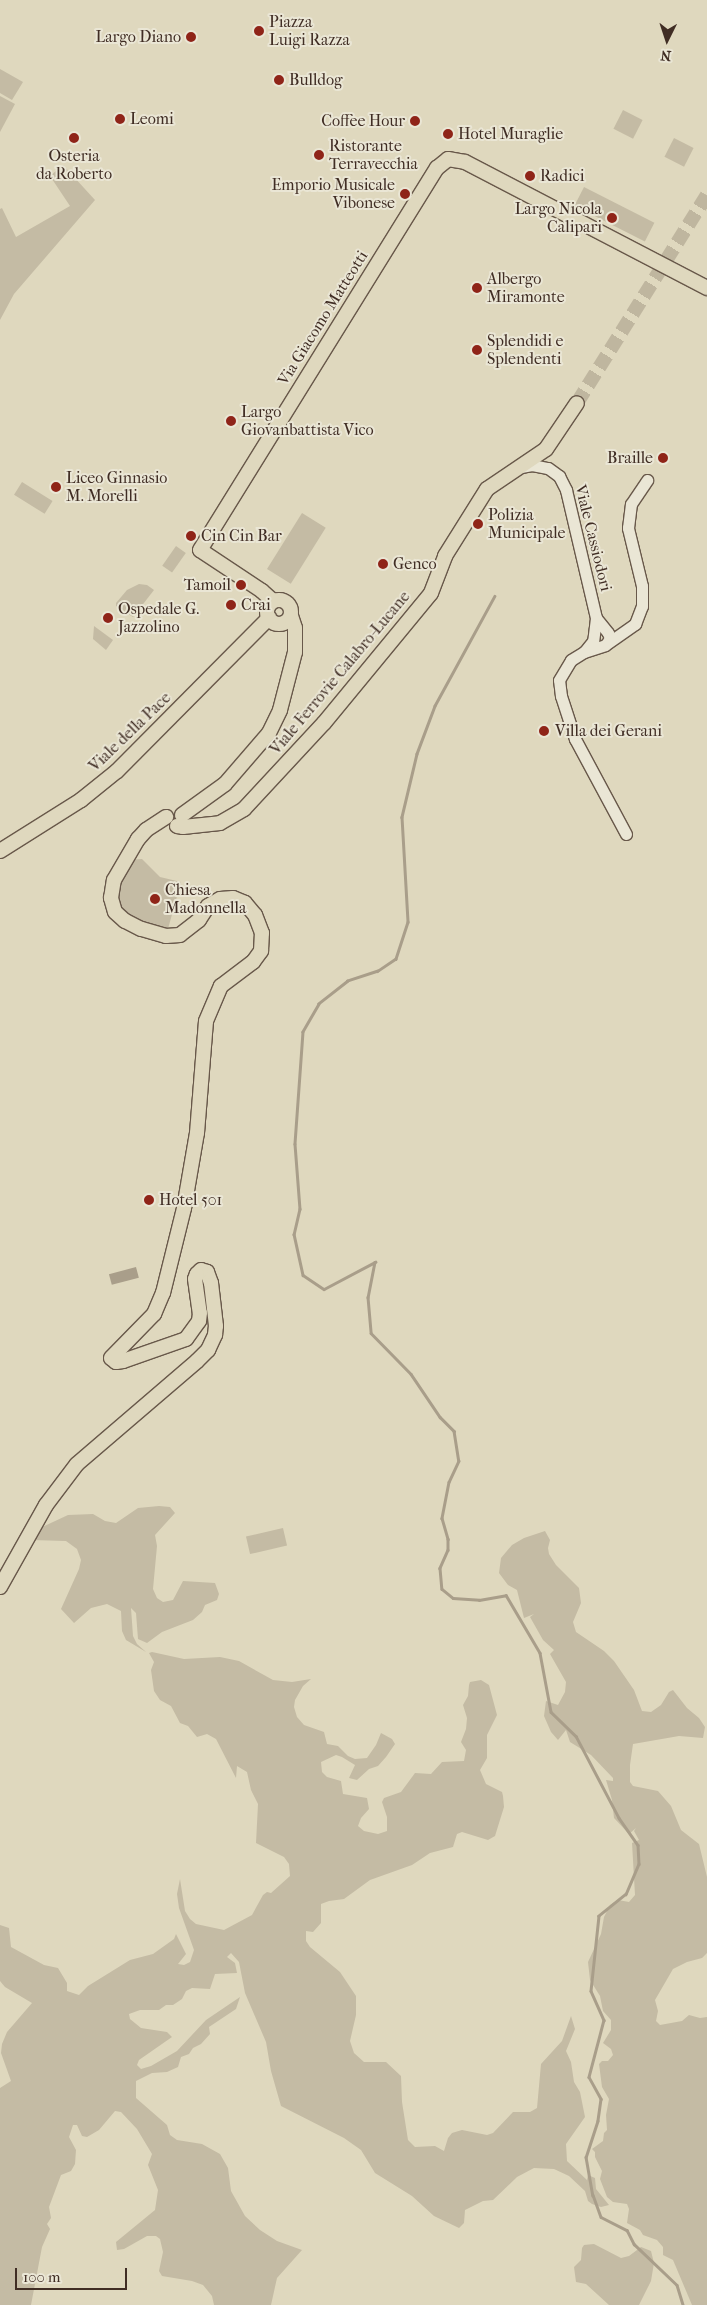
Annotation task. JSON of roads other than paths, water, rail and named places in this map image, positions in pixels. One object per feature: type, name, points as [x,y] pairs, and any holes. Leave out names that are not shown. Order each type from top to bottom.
[{"type":"main road","name":"Via Giacomo Matteotti","points":[[273,601],[262,591],[200,550],[434,173],[448,159],[465,162],[705,286]]},
{"type":"main road","points":[[546,449],[577,403]]},
{"type":"main road","name":"Viale Ferrovie Calabro-Lucane","points":[[179,820],[220,822],[244,809],[324,723],[431,593],[445,556],[487,488],[546,449]]},
{"type":"main road","points":[[0,1587],[46,1505],[77,1464],[197,1362],[208,1350],[215,1335],[216,1326],[211,1283],[207,1272],[202,1270],[197,1274],[195,1280],[200,1313],[199,1321],[186,1339],[123,1361],[116,1362],[111,1358],[154,1314],[160,1303],[184,1208],[195,1142],[206,1021],[221,986],[253,962],[261,950],[262,933],[255,915],[245,903],[233,898],[220,900],[208,906],[198,920],[180,936],[158,934],[125,922],[115,912],[111,898],[114,880],[138,839],[179,820],[194,806],[226,784],[269,733],[280,710],[295,652],[295,628],[291,616],[292,610],[287,602],[282,599],[273,601],[268,607],[269,618],[274,623],[282,624],[291,616]]},
{"type":"main road","name":"Viale della Pace","points":[[0,852],[81,800],[117,771],[269,618]]},
{"type":"street","points":[[521,467],[532,465],[548,468],[546,449]]},
{"type":"street","name":"Viale Cassiodori","points":[[548,468],[558,476],[566,490],[601,638]]},
{"type":"street","points":[[626,834],[575,739],[568,712],[561,696],[559,680],[571,660],[601,638],[624,633],[635,624],[642,606],[642,586],[628,528],[631,504],[646,480]]},
{"type":"waterway","points":[[495,596],[435,706],[417,754],[402,817],[408,922],[396,959],[378,971],[348,981],[319,1004],[303,1032],[295,1144],[300,1209],[294,1234],[303,1275],[324,1289],[375,1262],[368,1297],[371,1333],[411,1374],[440,1417],[454,1431],[459,1461],[449,1482],[442,1518],[448,1539],[448,1550],[440,1568],[442,1589],[453,1598],[479,1600],[506,1595],[540,1653],[551,1712],[576,1736],[619,1818],[638,1845],[639,1864],[626,1894],[599,1916],[591,1991],[604,2020],[589,2077],[601,2099],[598,2121],[586,2157],[593,2195],[601,2217],[627,2230],[634,2244],[677,2285],[683,2305]]},
{"type":"tunnel","points":[[577,403],[707,195]]},
{"type":"place","name":"Piazza Luigi Razza","points":[[259,31]]},
{"type":"place","name":"Largo Diano","points":[[191,37]]},
{"type":"place","name":"Bulldog","points":[[279,80]]},
{"type":"place","name":"Leomi","points":[[120,119]]},
{"type":"place","name":"Coffee Hour","points":[[415,121]]},
{"type":"place","name":"Hotel Muraglie","points":[[448,134]]},
{"type":"place","name":"Osteria da Roberto","points":[[74,138]]},
{"type":"place","name":"Ristorante Terravecchia","points":[[319,155]]},
{"type":"place","name":"Radici","points":[[530,176]]},
{"type":"place","name":"Emporio Musicale Vibonese","points":[[405,194]]},
{"type":"place","name":"Largo Nicola Calipari","points":[[612,218]]},
{"type":"place","name":"Albergo Miramonte","points":[[477,288]]},
{"type":"place","name":"Splendidi e Splendenti","points":[[477,350]]},
{"type":"place","name":"Largo Giovanbattista Vico","points":[[231,421]]},
{"type":"place","name":"Braille","points":[[663,458]]},
{"type":"place","name":"Liceo Ginnasio M. Morelli","points":[[56,487]]},
{"type":"place","name":"Polizia Municipale","points":[[478,524]]},
{"type":"place","name":"Cin Cin Bar","points":[[191,536]]},
{"type":"place","name":"Genco","points":[[383,564]]},
{"type":"place","name":"Tamoil","points":[[241,585]]},
{"type":"place","name":"Crai","points":[[231,605]]},
{"type":"place","name":"Ospedale G. Jazzolino","points":[[108,618]]},
{"type":"place","name":"Villa dei Gerani","points":[[544,731]]},
{"type":"place","name":"Chiesa Madonnella","points":[[155,899]]},
{"type":"place","name":"Hotel 501","points":[[149,1200]]}]
